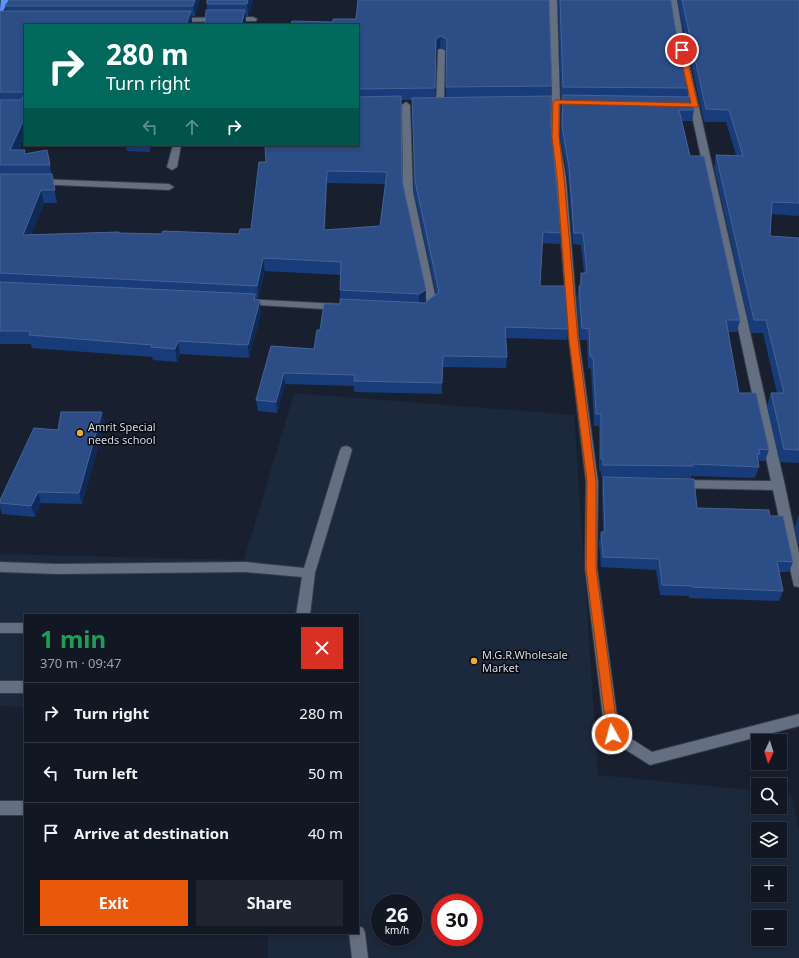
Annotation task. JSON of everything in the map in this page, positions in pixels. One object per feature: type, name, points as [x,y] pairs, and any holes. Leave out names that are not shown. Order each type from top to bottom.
[{"type":"highway","points":[[0,9],[5,0]]},
{"type":"street","points":[[553,0],[556,137],[561,178],[574,340],[592,482],[591,568],[612,734],[650,759],[799,720]]},
{"type":"street","points":[[672,0],[691,105],[779,486],[799,582]]},
{"type":"street","points":[[166,20],[253,19]]},
{"type":"street","points":[[440,104],[439,74],[441,51]]},
{"type":"street","points":[[406,105],[408,192],[432,304],[421,311],[413,310]]},
{"type":"street","points":[[172,167],[176,146]]},
{"type":"street","points":[[29,182],[169,187]]},
{"type":"street","points":[[230,301],[349,307]]},
{"type":"street","points":[[303,614],[309,573],[346,450]]},
{"type":"street","points":[[592,482],[607,482]]},
{"type":"street","points":[[670,484],[779,486]]},
{"type":"street","points":[[0,567],[56,569],[245,567],[309,573]]},
{"type":"street","points":[[0,628],[24,628]]},
{"type":"street","points":[[0,687],[24,688]]},
{"type":"street","points":[[0,808],[24,808]]},
{"type":"street","points":[[357,934],[360,958]]},
{"type":"shaded area","name":"M.G.R.Wholesale Market","points":[[294,393],[574,415],[598,775],[751,790],[751,814],[787,814],[787,794],[791,794],[799,831],[799,958],[268,958],[268,934],[359,934],[359,614],[24,614],[24,707],[0,706],[0,554],[244,560]]},
{"type":"building","points":[[9,0],[195,0],[193,6],[5,6]]},
{"type":"building","points":[[207,0],[248,0],[247,4],[207,4]]},
{"type":"building","points":[[358,0],[549,0],[552,86],[446,87],[447,39],[441,36],[436,39],[435,88],[359,89],[359,24],[291,24],[292,21],[333,22],[333,19],[356,19]]},
{"type":"building","points":[[560,0],[671,0],[675,26],[689,88],[563,87]]},
{"type":"building","points":[[682,0],[799,0],[799,203],[772,202],[770,236],[799,238],[799,450],[784,449],[771,393],[784,393],[766,320],[754,320],[716,155],[743,156],[729,110],[706,109]]},
{"type":"building","points":[[206,10],[245,10],[241,24],[205,24]]},
{"type":"building","points":[[191,11],[186,24],[24,24],[24,93],[0,92],[0,12]]},
{"type":"building","points":[[24,93],[24,119],[10,150],[25,150],[24,154],[47,150],[50,165],[0,165],[0,100],[22,100]]},
{"type":"building","points":[[563,95],[691,97],[694,110],[679,110],[690,156],[704,156],[740,320],[726,320],[739,393],[756,393],[769,450],[759,449],[760,454],[757,454],[759,467],[693,464],[693,466],[603,465],[603,459],[601,459],[601,414],[596,414],[593,357],[590,357],[589,329],[582,328],[579,286],[581,286],[581,273],[587,273],[583,233],[574,233],[569,167],[562,126]]},
{"type":"building","points":[[401,96],[402,180],[426,290],[419,294],[340,290],[341,262],[263,258],[257,286],[0,273],[0,174],[52,174],[55,190],[41,190],[23,235],[119,232],[161,234],[163,231],[239,234],[240,229],[251,229],[259,162],[266,162],[265,146],[359,146],[359,97]],"holes":[[[327,171],[387,172],[380,226],[324,230]]]},
{"type":"building","points":[[551,96],[551,126],[561,233],[543,232],[540,286],[565,286],[569,329],[505,327],[507,357],[443,356],[442,383],[354,381],[355,375],[284,373],[276,402],[256,400],[271,346],[314,349],[317,330],[320,330],[324,304],[340,304],[340,299],[425,303],[439,292],[415,181],[412,98]]},
{"type":"building","points":[[0,282],[255,294],[254,300],[260,300],[248,345],[178,341],[175,349],[151,347],[152,345],[29,335],[30,331],[0,331]]},
{"type":"building","points":[[61,412],[102,412],[79,493],[38,492],[31,506],[0,503],[0,500],[34,428],[58,430]]},
{"type":"building","points":[[603,477],[694,479],[697,508],[769,510],[770,516],[783,516],[793,562],[777,561],[783,591],[662,585],[659,559],[603,557],[601,532],[605,532]]},
{"type":"place","name":"Amrit Special needs school","points":[[80,433]]},
{"type":"place","name":"M.G.R.Wholesale Market","points":[[474,661]]},
{"type":"route","points":[[612,734],[591,568],[592,482],[574,340],[561,178],[556,137],[556,102],[695,105],[682,50]]}]
